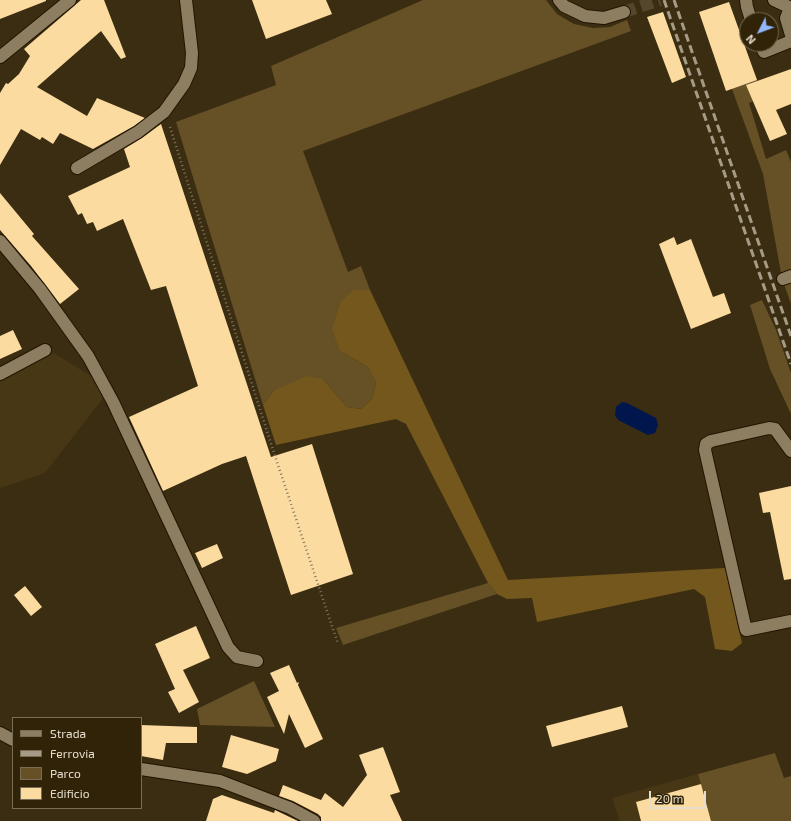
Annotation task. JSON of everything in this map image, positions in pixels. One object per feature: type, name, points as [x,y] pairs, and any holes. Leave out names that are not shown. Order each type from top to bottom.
[{"type":"street","points":[[0,58],[70,0]]},
{"type":"street","points":[[77,168],[138,132],[164,112],[184,84],[192,68],[192,52],[186,0]]},
{"type":"street","points":[[559,0],[564,6],[585,16],[604,18],[624,12]]},
{"type":"street","points":[[746,0],[749,12]]},
{"type":"street","points":[[774,0],[791,8],[786,18],[791,35]]},
{"type":"street","points":[[779,46],[791,41]]},
{"type":"street","points":[[0,241],[40,289],[88,356],[113,402],[228,647],[237,657],[257,661]]},
{"type":"street","points":[[0,374],[45,350]]},
{"type":"street","points":[[791,451],[775,429],[769,428],[711,441],[706,444],[705,450],[746,630],[791,621]]},
{"type":"street","points":[[0,733],[12,739]]},
{"type":"street","points":[[142,769],[220,781],[290,808],[314,821]]},
{"type":"path","points":[[164,112],[273,450],[338,644]]},
{"type":"shaded area","points":[[354,290],[370,290],[508,580],[725,568],[742,643],[732,651],[715,649],[705,597],[694,589],[537,622],[532,598],[507,599],[497,594],[488,583],[406,424],[396,419],[276,445],[263,405],[273,391],[306,376],[323,379],[347,407],[361,409],[372,399],[376,383],[368,367],[340,351],[332,329],[341,301]]},
{"type":"shaded area","points":[[54,353],[94,378],[104,397],[45,473],[0,488],[0,381]]},
{"type":"shaded area","points":[[622,402],[627,403],[656,418],[658,425],[655,433],[648,435],[618,420],[615,415],[616,407]]},
{"type":"shaded area","points":[[698,774],[711,821],[620,821],[612,798]]},
{"type":"green space","points":[[423,0],[546,0],[557,14],[574,24],[593,28],[610,27],[627,20],[631,31],[303,151],[348,272],[361,266],[370,290],[354,290],[340,351],[368,367],[376,383],[372,399],[361,409],[347,407],[323,379],[273,391],[263,405],[176,122],[276,85],[271,66]]},
{"type":"green space","points":[[754,72],[764,97],[749,103],[766,159],[786,150],[791,162],[791,270],[781,273],[763,174],[729,81]]},
{"type":"green space","points":[[791,280],[791,304],[784,284]]},
{"type":"green space","points":[[762,300],[776,330],[791,373],[791,414],[770,369],[750,305]]},
{"type":"green space","points":[[488,583],[497,594],[343,645],[336,628]]},
{"type":"green space","points":[[254,681],[275,727],[200,725],[197,709]]},
{"type":"green space","points":[[775,753],[784,778],[791,776],[791,821],[711,821],[698,774]]},
{"type":"building","points":[[0,0],[46,0],[46,1],[0,19]]},
{"type":"building","points":[[81,0],[104,0],[126,57],[121,59],[101,31],[37,87],[87,116],[97,98],[145,118],[134,126],[93,149],[60,133],[53,144],[42,137],[40,140],[21,129],[0,165],[0,93],[6,83],[8,84],[19,74],[30,56],[24,49]]},
{"type":"building","points":[[252,0],[326,0],[332,14],[266,39]]},
{"type":"building","points":[[729,2],[739,30],[739,52],[747,52],[757,80],[726,91],[699,12]]},
{"type":"building","points":[[663,12],[686,77],[672,83],[647,17]]},
{"type":"building","points":[[791,69],[791,104],[776,110],[787,134],[770,141],[746,85]]},
{"type":"building","points":[[161,124],[271,457],[312,444],[353,574],[291,595],[246,456],[222,464],[163,491],[129,417],[198,386],[166,286],[151,290],[123,219],[97,231],[93,222],[87,224],[82,213],[78,215],[68,196],[130,167],[124,149]]},
{"type":"building","points":[[0,193],[34,234],[32,236],[79,289],[60,304],[31,266],[0,230]]},
{"type":"building","points":[[674,237],[677,245],[691,239],[713,297],[724,293],[731,313],[691,329],[659,244]]},
{"type":"building","points":[[13,330],[22,349],[0,359],[0,336]]},
{"type":"building","points":[[791,486],[791,579],[784,580],[770,512],[763,513],[759,493]]},
{"type":"building","points":[[217,544],[223,558],[202,568],[195,553]]},
{"type":"building","points":[[25,586],[42,607],[31,616],[14,595]]},
{"type":"building","points":[[196,626],[210,658],[183,670],[199,702],[179,713],[168,692],[175,689],[155,644]]},
{"type":"building","points":[[289,665],[297,683],[299,682],[298,685],[323,739],[305,748],[289,714],[284,734],[267,697],[279,691],[270,673]]},
{"type":"building","points":[[622,706],[628,727],[552,747],[546,726]]},
{"type":"building","points":[[142,725],[197,727],[197,743],[166,743],[163,760],[142,756]]},
{"type":"building","points":[[231,735],[279,749],[276,761],[247,774],[222,767]]},
{"type":"building","points":[[383,747],[400,792],[390,795],[402,821],[321,821],[321,817],[318,814],[293,801],[279,796],[283,785],[321,800],[325,793],[343,807],[367,775],[359,755]]},
{"type":"building","points":[[701,784],[711,821],[641,821],[636,802]]},
{"type":"building","points":[[222,795],[274,813],[275,810],[298,821],[206,821],[213,799]]},
{"type":"tunnel","points":[[624,12],[660,0]]},
{"type":"railway","points":[[664,0],[791,364]]},
{"type":"railway","points":[[674,0],[791,336]]}]
